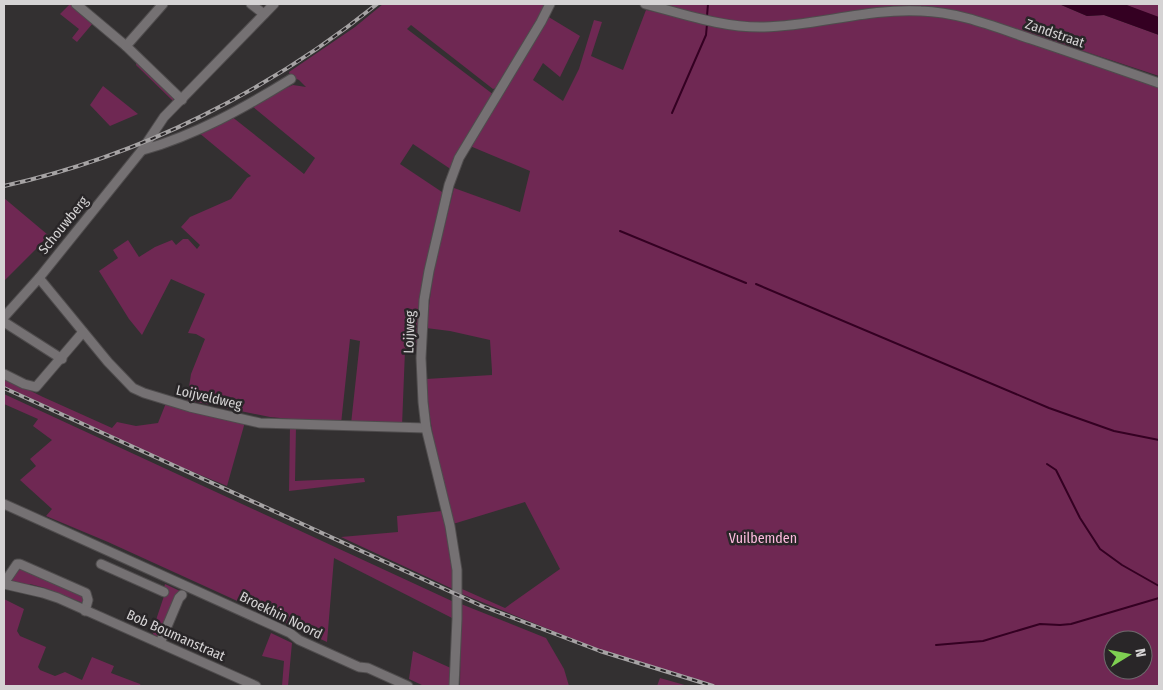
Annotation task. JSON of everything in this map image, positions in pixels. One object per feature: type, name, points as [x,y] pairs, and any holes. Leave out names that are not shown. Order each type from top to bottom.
[{"type":"street","points":[[76,4],[126,46],[182,100]]},
{"type":"street","points":[[126,46],[163,4]]},
{"type":"street","points":[[251,4],[264,14]]},
{"type":"street","name":"Schouwberg","points":[[4,316],[39,278],[142,150],[164,117],[274,4]]},
{"type":"street","name":"Loijweg","points":[[454,686],[458,611],[457,570],[450,526],[426,428],[421,358],[424,300],[449,185],[459,158],[550,4]]},
{"type":"street","name":"Zandstraat","points":[[645,4],[708,21],[762,28],[903,10],[942,13],[979,21],[1159,83]]},
{"type":"street","points":[[142,150],[176,140],[204,127],[253,102],[291,79]]},
{"type":"street","name":"Loijveldweg","points":[[39,278],[108,362],[133,388],[159,399],[260,423],[426,428]]},
{"type":"street","points":[[4,322],[62,359]]},
{"type":"street","points":[[4,374],[34,388],[39,386],[84,332]]},
{"type":"street","name":"Broekhin Noord","points":[[4,504],[282,629],[299,640],[359,667],[368,668],[408,686]]},
{"type":"street","name":"Bob Boumanstraat","points":[[85,611],[88,600],[86,593],[20,564],[17,564],[4,584],[43,593],[256,686]]},
{"type":"street","points":[[102,564],[164,592]]},
{"type":"street","points":[[137,579],[143,567]]},
{"type":"street","points":[[160,643],[182,595]]},
{"type":"green space","points":[[70,4],[93,23],[77,42],[72,38],[79,29],[60,14]]},
{"type":"green space","points":[[383,4],[547,4],[498,87],[493,89],[411,25],[407,29],[494,95],[452,170],[413,144],[400,164],[445,194],[426,280],[421,352],[405,350],[402,426],[351,424],[360,341],[350,339],[341,424],[270,417],[187,400],[191,374],[205,339],[196,334],[188,333],[205,294],[171,279],[142,335],[129,319],[99,271],[118,258],[113,250],[128,240],[139,257],[155,247],[172,240],[176,245],[183,239],[188,239],[197,249],[200,245],[181,227],[190,217],[231,199],[247,178],[251,176],[198,132],[231,116],[304,174],[315,158],[252,106],[282,88],[293,85],[306,87],[299,80],[290,76],[289,72],[355,27]]},
{"type":"green space","points":[[656,4],[1059,4],[1087,16],[1104,15],[1159,35],[1159,76],[1011,27],[943,10],[821,18],[821,16],[789,22],[751,23],[719,19]]},
{"type":"green space","points":[[1124,4],[1159,4],[1159,17],[1158,18]]},
{"type":"green space","name":"Vuilbemden","points":[[646,10],[718,26],[918,13],[978,24],[1159,85],[1159,686],[713,686],[615,656],[462,594],[462,589],[505,608],[560,569],[525,502],[453,524],[433,434],[426,379],[492,375],[490,340],[426,328],[434,268],[454,188],[520,212],[530,171],[470,146],[547,16],[580,36],[560,77],[543,63],[533,80],[563,101],[579,69],[594,20],[602,22],[591,56],[623,70]]},
{"type":"green space","points":[[137,60],[173,97],[173,101],[136,65]]},
{"type":"green space","points":[[103,86],[138,114],[110,126],[90,105]]},
{"type":"green space","points":[[4,198],[48,235],[4,281]]},
{"type":"green space","points":[[4,378],[112,428],[117,422],[136,426],[158,423],[166,403],[245,422],[227,486],[152,455],[4,386]]},
{"type":"green space","points":[[4,394],[454,602],[454,619],[334,558],[327,642],[108,542],[46,516],[52,509],[20,480],[36,466],[30,459],[52,440],[33,426],[38,419],[4,404]]},
{"type":"green space","points":[[290,425],[296,426],[295,481],[364,478],[365,482],[289,491]]},
{"type":"green space","points":[[442,511],[450,550],[455,590],[341,537],[398,532],[397,516]]},
{"type":"green space","points":[[21,568],[83,594],[85,598],[83,603],[45,588],[9,582]]},
{"type":"green space","points":[[165,584],[182,592],[161,638],[152,632],[166,590],[164,588]]},
{"type":"green space","points":[[4,599],[24,609],[17,631],[20,636],[46,647],[38,667],[40,670],[55,676],[65,672],[82,680],[92,657],[114,666],[111,673],[141,686],[4,686]]},
{"type":"green space","points":[[461,604],[546,638],[564,669],[569,686],[460,686]]},
{"type":"green space","points":[[271,633],[292,643],[288,686],[282,686],[284,661],[262,656]]},
{"type":"green space","points":[[413,651],[453,669],[452,686],[424,686],[409,679]]},
{"type":"green space","points":[[660,678],[688,686],[657,686]]},
{"type":"shaded area","points":[[1059,4],[1124,4],[1159,17],[1159,35],[1104,15],[1087,16]]},
{"type":"waterway","points":[[707,16],[708,4]]},
{"type":"waterway","points":[[672,113],[706,35],[707,24]]},
{"type":"waterway","points":[[620,231],[746,283]]},
{"type":"waterway","points":[[756,284],[1049,408],[1114,431],[1159,440]]},
{"type":"waterway","points":[[1047,464],[1056,470],[1080,518],[1100,549],[1122,565],[1159,586]]},
{"type":"waterway","points":[[936,645],[983,641],[1040,624],[1071,624],[1159,598]]},
{"type":"railway","points":[[4,186],[55,173],[104,157],[153,138],[201,116],[247,92],[292,65],[336,36],[377,4]]},
{"type":"railway","points":[[4,388],[482,606],[600,651],[713,686]]}]
